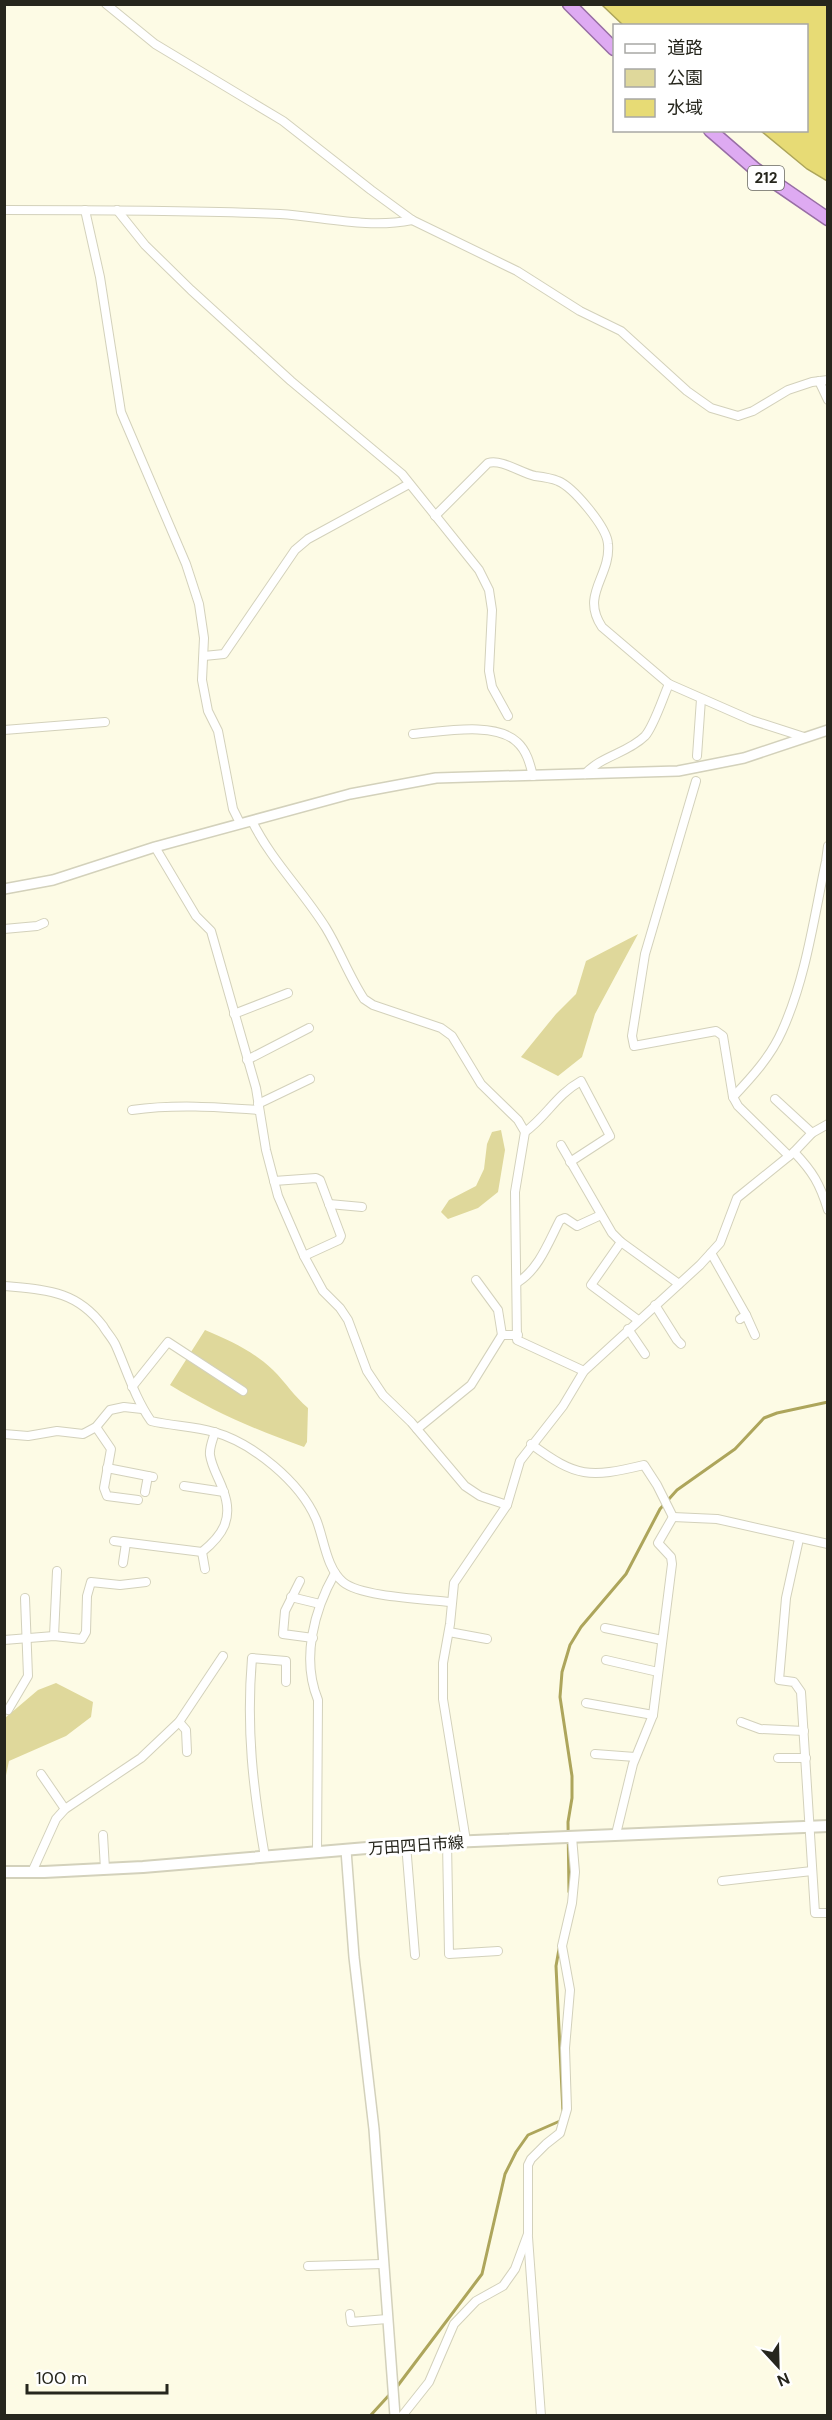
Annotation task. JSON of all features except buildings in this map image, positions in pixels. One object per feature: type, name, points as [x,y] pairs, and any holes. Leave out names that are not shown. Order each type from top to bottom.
[{"type":"highway","points":[[569,4],[613,47]]},
{"type":"highway","name":"212","points":[[712,132],[755,169],[828,219]]},
{"type":"main road","name":"万田四日市線","points":[[4,1872],[105,1869],[406,1844],[828,1826]]},
{"type":"street","points":[[106,4],[155,44],[283,121],[412,220],[517,271],[580,311],[621,331],[687,391],[711,408],[738,416],[753,411],[788,390],[823,380],[828,400]]},
{"type":"street","points":[[4,210],[282,214],[356,223],[397,223],[412,220]]},
{"type":"street","points":[[85,210],[100,278],[121,412],[186,564],[203,624],[202,680],[208,711],[218,731],[233,809],[240,823]]},
{"type":"street","points":[[117,210],[145,245],[191,290],[291,381],[402,474],[479,570],[489,590],[492,610],[489,671],[492,687],[508,716]]},
{"type":"street","points":[[435,516],[488,463],[495,461],[529,474],[559,481],[578,495],[605,534],[608,544],[604,568],[593,601],[595,616],[602,627],[669,684],[751,720],[804,737]]},
{"type":"street","points":[[204,656],[224,654],[295,550],[308,539],[409,484]]},
{"type":"street","points":[[585,774],[593,765],[637,742],[647,734],[669,684]]},
{"type":"street","points":[[697,756],[701,699]]},
{"type":"street","points":[[4,730],[105,722]]},
{"type":"street","points":[[413,735],[482,730],[504,734],[516,741],[524,750],[533,776]]},
{"type":"street","points":[[4,890],[53,879],[155,847],[350,794],[436,778],[678,771],[744,758],[828,730]]},
{"type":"street","points":[[696,781],[645,954],[632,1036],[634,1046],[716,1031],[723,1036],[733,1097],[738,1106],[813,1172],[828,1210]]},
{"type":"street","points":[[252,821],[270,853],[304,895],[327,930],[363,999],[373,1005],[441,1028],[452,1036],[481,1084],[518,1120],[525,1132],[515,1192],[517,1340],[584,1371]]},
{"type":"street","points":[[733,1097],[760,1068],[782,1031],[800,978],[828,846]]},
{"type":"street","points":[[155,847],[196,916],[211,931],[248,1060],[278,1196],[304,1256],[323,1291],[348,1320],[358,1350],[372,1379],[383,1395],[417,1429],[465,1486],[480,1496],[507,1504]]},
{"type":"street","points":[[4,929],[37,926],[44,923]]},
{"type":"street","points":[[234,1014],[288,993]]},
{"type":"street","points":[[248,1060],[309,1028]]},
{"type":"street","points":[[132,1110],[158,1106],[259,1107],[310,1079]]},
{"type":"street","points":[[525,1132],[536,1124],[565,1090],[581,1082],[610,1136],[570,1162]]},
{"type":"street","points":[[775,1099],[812,1133]]},
{"type":"street","points":[[466,1841],[443,1699],[443,1663],[454,1583],[507,1504],[519,1461],[563,1406],[584,1371],[720,1243],[737,1198],[791,1154],[812,1133],[828,1124]]},
{"type":"street","points":[[561,1145],[612,1233],[679,1284]]},
{"type":"street","points":[[274,1181],[316,1178],[320,1180],[341,1236],[339,1240],[304,1256]]},
{"type":"street","points":[[329,1204],[362,1207]]},
{"type":"street","points":[[518,1282],[534,1267],[560,1220],[565,1218],[577,1226],[601,1215]]},
{"type":"street","points":[[621,1242],[591,1285],[638,1320]]},
{"type":"street","points":[[711,1253],[743,1317],[755,1335]]},
{"type":"street","points":[[417,1429],[471,1385],[502,1335],[498,1310],[476,1280]]},
{"type":"street","points":[[4,1286],[49,1290],[77,1300],[91,1310],[115,1343],[142,1409],[151,1421],[215,1432],[252,1449],[304,1496],[316,1520],[335,1573],[343,1582],[355,1589],[450,1602]]},
{"type":"street","points":[[655,1305],[676,1340],[681,1344]]},
{"type":"street","points":[[628,1329],[645,1354]]},
{"type":"street","points":[[502,1335],[518,1335]]},
{"type":"street","points":[[132,1387],[168,1342],[243,1392]]},
{"type":"street","points":[[4,1434],[28,1436],[57,1431],[83,1434],[96,1427],[110,1410],[124,1407],[142,1409]]},
{"type":"street","points":[[96,1427],[111,1449],[104,1488],[107,1496],[138,1500]]},
{"type":"street","points":[[202,1552],[224,1531],[227,1515],[224,1492],[215,1475],[210,1453],[215,1432]]},
{"type":"street","points":[[531,1444],[555,1462],[569,1469],[590,1474],[607,1474],[644,1465],[673,1517]]},
{"type":"street","points":[[107,1468],[150,1477],[145,1492]]},
{"type":"street","points":[[184,1486],[224,1492]]},
{"type":"street","points":[[673,1517],[717,1519],[828,1544]]},
{"type":"street","points":[[616,1834],[635,1757],[653,1715],[672,1564],[671,1557],[658,1543],[673,1517]]},
{"type":"street","points":[[799,1539],[786,1598],[779,1680],[794,1682],[801,1692],[815,1913],[827,1913],[828,1920]]},
{"type":"street","points":[[114,1541],[202,1552]]},
{"type":"street","points":[[123,1563],[126,1543]]},
{"type":"street","points":[[202,1552],[205,1569]]},
{"type":"street","points":[[54,1636],[57,1571]]},
{"type":"street","points":[[317,1853],[318,1700],[313,1688],[310,1663],[316,1614],[335,1573]]},
{"type":"street","points":[[300,1581],[285,1611],[283,1634],[313,1638]]},
{"type":"street","points":[[4,1640],[54,1636],[82,1639],[86,1632],[87,1596],[91,1582],[120,1585],[146,1582]]},
{"type":"street","points":[[8,1710],[28,1676],[25,1598]]},
{"type":"street","points":[[291,1598],[320,1604]]},
{"type":"street","points":[[605,1628],[662,1641]]},
{"type":"street","points":[[449,1632],[487,1639]]},
{"type":"street","points":[[32,1872],[56,1819],[65,1809],[141,1758],[179,1722],[223,1656]]},
{"type":"street","points":[[265,1857],[256,1806],[251,1755],[248,1707],[252,1658],[286,1660],[286,1682]]},
{"type":"street","points":[[606,1660],[658,1672]]},
{"type":"street","points":[[585,1702],[653,1715]]},
{"type":"street","points":[[179,1722],[186,1730],[187,1752]]},
{"type":"street","points":[[741,1722],[760,1729],[804,1731]]},
{"type":"street","points":[[595,1754],[635,1757]]},
{"type":"street","points":[[778,1758],[806,1758]]},
{"type":"street","points":[[41,1774],[65,1809]]},
{"type":"street","points":[[103,1835],[105,1869]]},
{"type":"street","points":[[541,2415],[528,2234],[528,2165],[546,2144],[560,2133],[567,2109],[565,2048],[570,1990],[562,1946],[572,1903],[575,1872],[572,1837]]},
{"type":"street","points":[[447,1842],[449,1954],[498,1951]]},
{"type":"street","points":[[406,1844],[415,1956]]},
{"type":"street","points":[[346,1850],[354,1957],[374,2129],[395,2415]]},
{"type":"street","points":[[722,1881],[813,1871]]},
{"type":"street","points":[[402,2415],[429,2382],[454,2324],[476,2301],[503,2286],[515,2269],[528,2234]]},
{"type":"street","points":[[308,2265],[383,2264]]},
{"type":"street","points":[[350,2314],[351,2322],[387,2319]]},
{"type":"green space","points":[[638,934],[595,1014],[582,1057],[558,1076],[521,1057],[556,1014],[576,994],[586,961]]},
{"type":"green space","points":[[501,1130],[505,1150],[498,1192],[478,1208],[448,1219],[441,1212],[449,1200],[476,1186],[484,1169],[487,1144],[492,1132]]},
{"type":"green space","points":[[205,1330],[233,1342],[258,1357],[308,1408],[307,1442],[304,1447],[235,1420],[170,1385]]},
{"type":"green space","points":[[56,1683],[93,1702],[91,1717],[66,1736],[9,1761],[5,1780],[5,1718],[38,1690]]},
{"type":"water","points":[[602,5],[827,5],[827,181],[807,169],[762,132],[808,132],[808,24],[622,24]]},
{"type":"waterway","points":[[569,1892],[568,1822],[572,1798],[572,1776],[560,1697],[562,1672],[570,1645],[581,1627],[626,1574],[660,1509],[677,1490],[735,1449],[764,1418],[828,1402]]},
{"type":"waterway","points":[[559,1949],[556,1966],[563,2113]]},
{"type":"waterway","points":[[396,2388],[482,2274],[505,2174],[516,2152],[528,2135],[560,2121]]},
{"type":"waterway","points":[[370,2416],[391,2393]]}]
